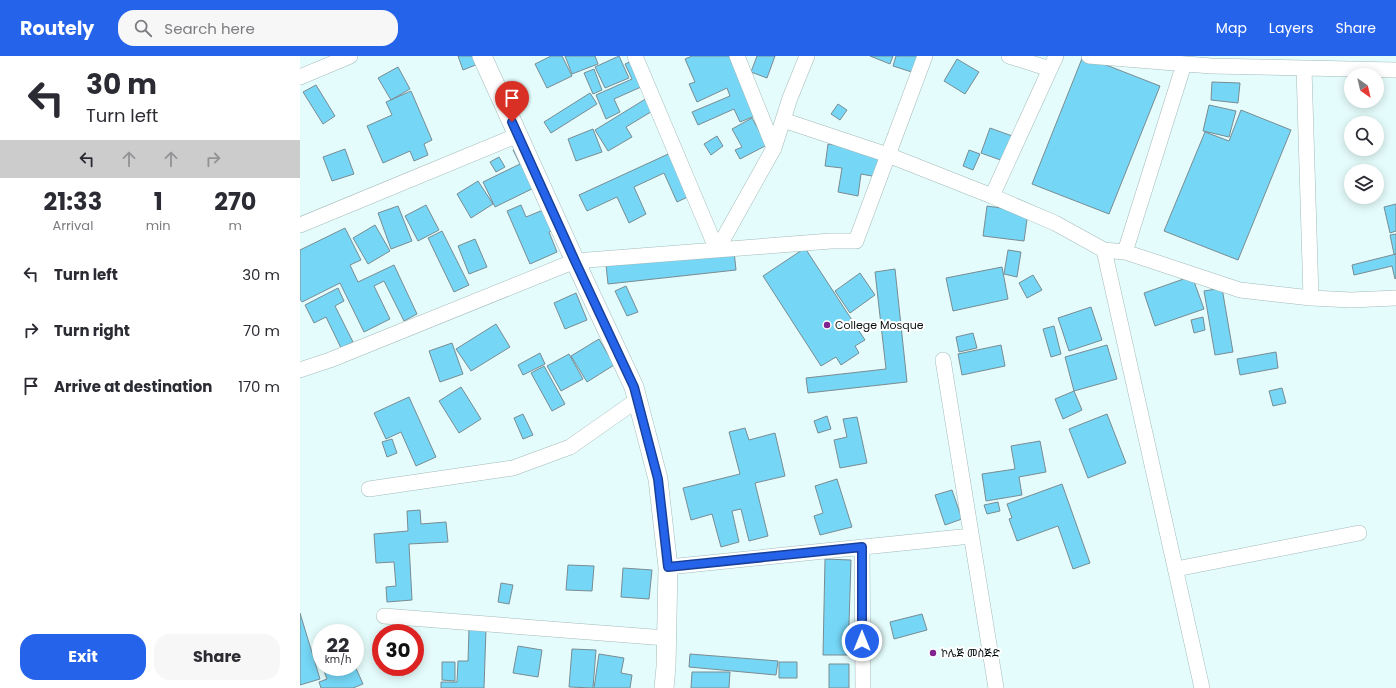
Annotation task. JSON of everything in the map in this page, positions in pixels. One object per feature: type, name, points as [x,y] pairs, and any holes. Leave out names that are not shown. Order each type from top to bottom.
[{"type":"street","points":[[300,77],[350,56]]},
{"type":"street","points":[[482,56],[634,387],[658,479],[668,567],[664,688]]},
{"type":"street","points":[[635,56],[716,250]]},
{"type":"street","points":[[737,56],[774,148]]},
{"type":"street","points":[[716,250],[774,148],[790,98],[807,56]]},
{"type":"street","points":[[300,370],[330,360],[575,261],[831,241],[856,241],[925,56]]},
{"type":"street","points":[[992,196],[1053,62],[1009,56]]},
{"type":"street","points":[[1089,56],[1184,64],[1213,61],[1304,68],[1396,70]]},
{"type":"street","points":[[1125,252],[1184,64]]},
{"type":"street","points":[[1304,68],[1311,298]]},
{"type":"street","points":[[783,120],[888,155],[992,196],[1055,223],[1104,250],[1125,252],[1240,290],[1311,298],[1351,300],[1396,298]]},
{"type":"street","points":[[300,225],[518,135]]},
{"type":"street","points":[[1104,250],[1202,688]]},
{"type":"street","points":[[944,360],[996,688]]},
{"type":"street","points":[[369,489],[513,468],[570,447],[637,400]]},
{"type":"street","points":[[1176,569],[1359,533]]},
{"type":"street","points":[[668,567],[971,536]]},
{"type":"street","points":[[862,547],[863,688]]},
{"type":"street","points":[[384,616],[666,638]]},
{"type":"building","points":[[458,56],[486,56],[488,60],[463,70]]},
{"type":"building","points":[[551,56],[562,56],[572,76],[547,88],[535,64]]},
{"type":"building","points":[[565,56],[595,56],[598,64],[572,74]]},
{"type":"building","points":[[619,56],[629,78],[605,88],[595,67]]},
{"type":"building","points":[[692,56],[729,56],[755,116],[740,122],[734,109],[698,125],[692,112],[730,96],[727,88],[697,102],[689,84],[695,82],[685,59]]},
{"type":"building","points":[[757,56],[775,56],[767,78],[751,72]]},
{"type":"building","points":[[870,56],[893,56],[890,64]]},
{"type":"building","points":[[896,56],[924,56],[918,74],[893,66]]},
{"type":"building","points":[[1083,56],[1160,86],[1109,214],[1032,184]]},
{"type":"building","points":[[639,58],[650,83],[614,99],[620,112],[606,119],[596,95],[632,79],[625,64]]},
{"type":"building","points":[[957,59],[979,72],[965,94],[944,81]]},
{"type":"building","points":[[398,67],[410,89],[391,100],[378,78]]},
{"type":"building","points":[[594,69],[602,90],[593,94],[584,73]]},
{"type":"building","points":[[1212,82],[1240,83],[1238,103],[1211,100]]},
{"type":"building","points":[[316,85],[335,116],[323,124],[303,92]]},
{"type":"building","points":[[411,91],[432,140],[424,144],[428,155],[414,161],[410,151],[383,163],[367,126],[392,115],[386,102]]},
{"type":"building","points":[[590,93],[597,104],[551,133],[544,122]]},
{"type":"building","points":[[652,95],[659,107],[626,127],[632,137],[608,151],[595,130]]},
{"type":"building","points":[[838,104],[847,110],[840,120],[831,114]]},
{"type":"building","points":[[1209,105],[1236,111],[1229,137],[1203,131]]},
{"type":"building","points":[[1241,110],[1291,130],[1238,260],[1164,231],[1205,132],[1229,141]]},
{"type":"building","points":[[752,118],[767,145],[740,159],[735,150],[742,147],[732,129]]},
{"type":"building","points":[[990,128],[1015,137],[1006,162],[981,153]]},
{"type":"building","points":[[593,129],[602,152],[576,161],[568,139]]},
{"type":"building","points":[[717,136],[723,146],[711,155],[704,144]]},
{"type":"building","points":[[525,144],[544,183],[495,207],[483,182],[520,164],[513,150]]},
{"type":"building","points":[[828,144],[887,152],[883,178],[861,174],[858,196],[838,192],[842,168],[825,166]]},
{"type":"building","points":[[345,149],[354,174],[332,181],[323,157]]},
{"type":"building","points":[[677,150],[696,193],[677,202],[664,173],[634,187],[646,214],[629,223],[617,197],[587,211],[579,195]]},
{"type":"building","points":[[969,150],[980,154],[973,170],[963,166]]},
{"type":"building","points":[[499,157],[505,167],[496,172],[490,162]]},
{"type":"building","points":[[478,181],[493,204],[471,218],[457,194]]},
{"type":"building","points":[[1396,204],[1396,231],[1390,233],[1384,207]]},
{"type":"building","points":[[426,205],[439,230],[418,241],[405,216]]},
{"type":"building","points":[[521,205],[526,217],[553,206],[562,226],[549,232],[557,252],[530,264],[507,211]]},
{"type":"building","points":[[398,206],[412,241],[391,249],[378,213]]},
{"type":"building","points":[[987,206],[1028,212],[1024,241],[983,236]]},
{"type":"building","points":[[375,225],[390,251],[368,264],[353,238]]},
{"type":"building","points":[[345,228],[361,260],[350,265],[358,282],[394,265],[417,314],[404,321],[384,281],[374,286],[390,319],[364,332],[340,283],[302,302],[300,299],[300,250]]},
{"type":"building","points":[[442,231],[469,285],[454,292],[428,238]]},
{"type":"building","points":[[1396,234],[1396,254],[1394,254],[1390,235]]},
{"type":"building","points":[[475,239],[487,267],[469,274],[458,246]]},
{"type":"building","points":[[805,248],[865,340],[855,346],[859,353],[841,365],[836,357],[821,366],[763,276]]},
{"type":"building","points":[[1008,250],[1021,252],[1017,277],[1004,274]]},
{"type":"building","points":[[734,251],[736,270],[608,284],[606,265]]},
{"type":"building","points":[[1396,254],[1395,279],[1392,266],[1354,275],[1352,265]]},
{"type":"building","points":[[1002,267],[1008,299],[953,311],[946,278]]},
{"type":"building","points":[[895,269],[907,382],[808,393],[806,378],[886,369],[875,272]]},
{"type":"building","points":[[860,273],[875,295],[850,313],[835,291]]},
{"type":"building","points":[[1033,275],[1042,290],[1027,298],[1019,283]]},
{"type":"building","points":[[1192,276],[1204,309],[1155,326],[1144,293]]},
{"type":"building","points":[[626,286],[638,312],[627,316],[615,291]]},
{"type":"building","points":[[338,288],[344,301],[335,306],[353,342],[341,348],[326,317],[314,323],[305,305]]},
{"type":"building","points":[[1222,288],[1233,352],[1215,355],[1204,291]]},
{"type":"building","points":[[576,293],[587,320],[565,329],[554,303]]},
{"type":"building","points":[[1091,307],[1102,340],[1069,351],[1058,318]]},
{"type":"building","points":[[1203,317],[1205,330],[1194,333],[1191,320]]},
{"type":"building","points":[[496,324],[510,347],[471,371],[456,349]]},
{"type":"building","points":[[1054,326],[1061,354],[1051,357],[1043,329]]},
{"type":"building","points":[[973,333],[977,348],[959,352],[956,337]]},
{"type":"building","points":[[599,339],[614,365],[587,382],[571,356]]},
{"type":"building","points":[[452,343],[463,374],[440,382],[429,351]]},
{"type":"building","points":[[1001,345],[1005,366],[962,375],[958,354]]},
{"type":"building","points":[[1107,345],[1117,379],[1074,391],[1065,357]]},
{"type":"building","points":[[1276,352],[1278,368],[1240,375],[1237,359]]},
{"type":"building","points":[[540,353],[545,364],[523,375],[518,365]]},
{"type":"building","points":[[569,354],[583,379],[561,391],[547,366]]},
{"type":"building","points":[[544,366],[565,404],[552,411],[531,373]]},
{"type":"building","points":[[461,387],[481,419],[459,433],[439,401]]},
{"type":"building","points":[[1282,388],[1286,403],[1273,406],[1269,391]]},
{"type":"building","points":[[1074,391],[1082,410],[1063,419],[1055,399]]},
{"type":"building","points":[[409,397],[436,457],[416,466],[401,432],[386,439],[374,413]]},
{"type":"building","points":[[523,414],[533,435],[523,439],[514,418]]},
{"type":"building","points":[[1107,414],[1126,463],[1088,478],[1069,429]]},
{"type":"building","points":[[827,416],[831,429],[818,433],[814,421]]},
{"type":"building","points":[[857,417],[867,463],[840,468],[834,440],[847,437],[843,419]]},
{"type":"building","points":[[745,428],[749,440],[775,433],[785,476],[755,483],[768,536],[749,541],[741,509],[732,511],[739,542],[721,547],[712,514],[691,520],[683,488],[740,474],[729,432]]},
{"type":"building","points":[[392,439],[397,453],[387,457],[382,442]]},
{"type":"building","points":[[1040,441],[1046,472],[1019,477],[1022,495],[986,501],[982,474],[1015,469],[1011,446]]},
{"type":"building","points":[[837,479],[852,527],[820,535],[814,516],[823,513],[815,486]]},
{"type":"building","points":[[1062,484],[1090,563],[1073,569],[1058,526],[1017,541],[1009,519],[1012,518],[1007,504]]},
{"type":"building","points":[[952,490],[962,519],[945,525],[935,495]]},
{"type":"building","points":[[998,502],[1000,511],[987,514],[984,505]]},
{"type":"building","points":[[420,510],[421,524],[446,522],[448,542],[409,544],[412,600],[387,602],[386,587],[396,586],[394,562],[376,563],[374,534],[408,531],[407,511]]},
{"type":"building","points":[[825,559],[851,560],[848,655],[823,655]]},
{"type":"building","points":[[568,565],[594,566],[592,591],[566,590]]},
{"type":"building","points":[[623,568],[652,570],[649,599],[621,597]]},
{"type":"building","points":[[501,583],[513,585],[509,604],[498,602]]},
{"type":"building","points":[[300,613],[312,653],[312,676],[319,676],[320,679],[300,685]]},
{"type":"building","points":[[922,614],[927,630],[894,639],[890,622]]},
{"type":"building","points":[[469,629],[486,629],[484,688],[441,688],[441,682],[457,682],[458,661],[468,661]]},
{"type":"building","points":[[518,646],[542,650],[538,677],[513,673]]},
{"type":"building","points":[[572,649],[596,650],[593,688],[569,687]]},
{"type":"building","points":[[599,654],[624,658],[621,673],[632,675],[630,688],[594,688]]},
{"type":"building","points":[[690,654],[778,661],[776,675],[689,667]]},
{"type":"building","points":[[442,662],[455,662],[455,681],[442,680]]},
{"type":"building","points":[[779,662],[797,662],[797,678],[779,678]]},
{"type":"building","points":[[829,664],[849,664],[849,688],[829,688]]},
{"type":"building","points":[[692,672],[730,672],[729,688],[691,688]]},
{"type":"building","points":[[326,676],[359,676],[363,684],[353,688],[321,688],[319,682],[327,679]]},
{"type":"place","name":"College Mosque","points":[[827,325]]},
{"type":"place","name":"ኮሌጅ መስጅድ","points":[[933,653]]},
{"type":"route","points":[[512,122],[634,387],[658,479],[668,567],[862,547],[862,641]]}]
